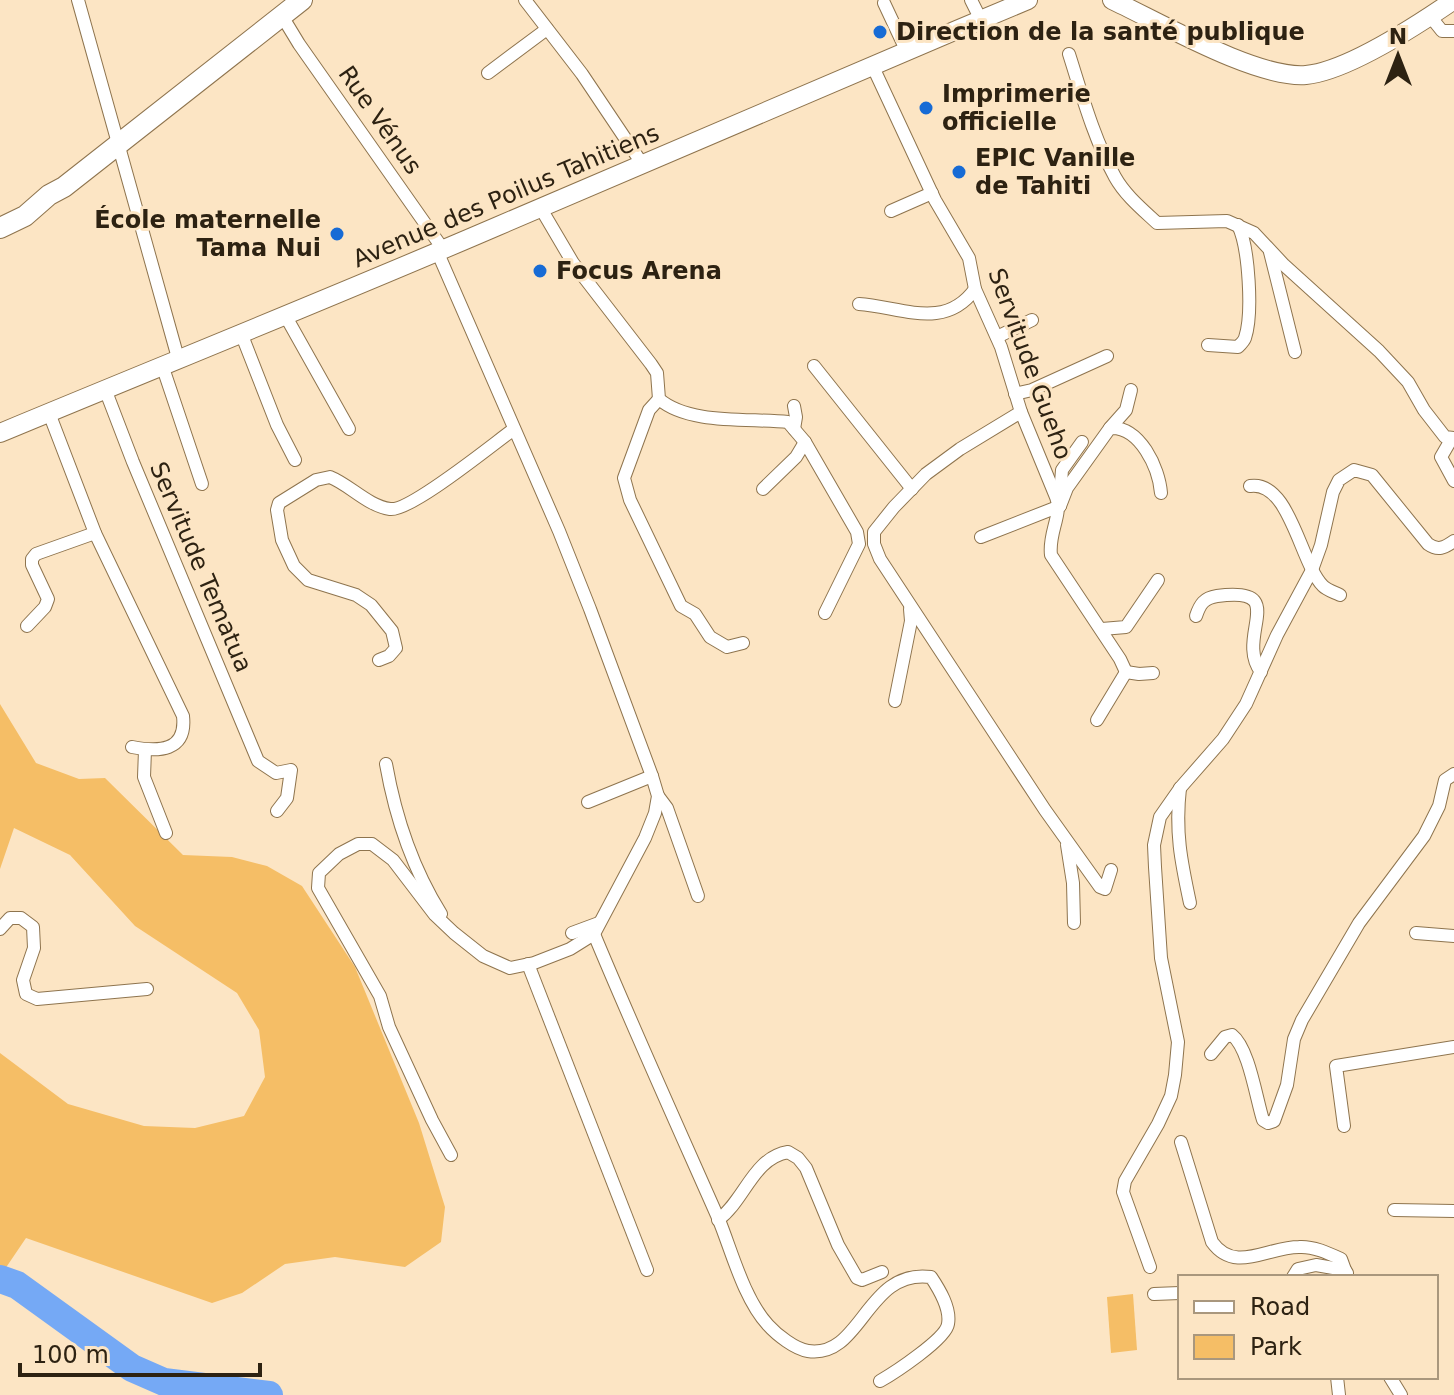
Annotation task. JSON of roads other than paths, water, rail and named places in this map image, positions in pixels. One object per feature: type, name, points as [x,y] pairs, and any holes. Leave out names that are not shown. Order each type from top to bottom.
[{"type":"main road","points":[[0,228],[25,216],[302,0]]},
{"type":"main road","name":"Avenue des Poilus Tahitiens","points":[[0,433],[643,165],[1028,0]]},
{"type":"main road","points":[[1112,0],[1256,67],[1297,75],[1326,71],[1406,33],[1454,0]]},
{"type":"street","points":[[78,0],[202,484]]},
{"type":"street","points":[[525,0],[582,74],[643,165]]},
{"type":"street","points":[[971,0],[981,20]]},
{"type":"street","points":[[884,3],[907,52]]},
{"type":"street","name":"Rue Vénus","points":[[282,16],[440,250],[590,609],[698,896]]},
{"type":"street","points":[[1430,16],[1442,31],[1454,31]]},
{"type":"street","points":[[488,73],[547,29]]},
{"type":"street","points":[[1069,54],[1097,137],[1116,179],[1135,202],[1157,223],[1227,221],[1254,233],[1408,382],[1445,437],[1453,438],[1441,457],[1454,481]]},
{"type":"street","name":"Servitude Gueho","points":[[873,67],[932,193],[969,258],[975,289],[997,337],[1021,412],[1060,506]]},
{"type":"street","points":[[891,211],[932,193]]},
{"type":"street","points":[[540,207],[573,263],[657,373],[659,399],[668,407],[701,417],[788,422],[805,442],[857,532],[859,544],[825,613]]},
{"type":"street","points":[[1208,345],[1238,347],[1245,340],[1249,307],[1244,236],[1238,225]]},
{"type":"street","points":[[1269,249],[1295,352]]},
{"type":"street","points":[[859,304],[932,316],[959,306],[975,289]]},
{"type":"street","points":[[285,315],[349,429]]},
{"type":"street","points":[[997,337],[1032,320]]},
{"type":"street","points":[[241,333],[277,425],[295,460]]},
{"type":"street","points":[[1015,394],[1032,390],[1107,356]]},
{"type":"street","points":[[814,366],[912,489]]},
{"type":"street","name":"Servitude Tematua","points":[[105,389],[258,761],[276,773],[291,770],[287,798],[277,811]]},
{"type":"street","points":[[1126,672],[1102,629],[1051,555],[1049,540],[1067,488],[1126,410],[1131,390]]},
{"type":"street","points":[[659,399],[649,410],[624,478],[630,500],[681,606],[695,614],[710,637],[727,647],[743,643]]},
{"type":"street","points":[[794,406],[794,429]]},
{"type":"street","points":[[1021,412],[926,474],[880,521],[874,532],[874,544],[910,606],[1100,887],[1105,889],[1111,870]]},
{"type":"street","points":[[49,413],[95,533],[183,716],[184,726],[176,741],[160,751],[139,749],[144,777],[166,833]]},
{"type":"street","points":[[1110,428],[1120,427],[1142,446],[1160,478],[1161,493]]},
{"type":"street","points":[[379,660],[389,656],[396,648],[392,631],[371,605],[356,595],[302,576],[282,540],[277,510],[279,503],[316,480],[330,477],[379,506],[394,510],[401,508],[436,487],[514,429]]},
{"type":"street","points":[[763,489],[796,457],[805,442]]},
{"type":"street","points":[[1060,506],[1062,470],[1082,442]]},
{"type":"street","points":[[1150,1267],[1123,1192],[1125,1181],[1171,1096],[1175,1075],[1178,1042],[1161,958],[1154,845],[1164,809],[1236,721],[1312,570],[1333,492],[1347,472],[1354,470],[1372,475],[1435,549],[1454,541]]},
{"type":"street","points":[[1250,486],[1257,485],[1274,495],[1287,510],[1312,570],[1324,587],[1340,595]]},
{"type":"street","points":[[981,537],[1060,506]]},
{"type":"street","points":[[27,626],[45,607],[48,599],[32,559],[36,554],[95,533]]},
{"type":"street","points":[[1102,629],[1126,627],[1158,580]]},
{"type":"street","points":[[1196,616],[1200,604],[1210,597],[1248,595],[1256,601],[1258,614],[1253,650],[1261,672]]},
{"type":"street","points":[[895,701],[911,621],[910,606]]},
{"type":"street","points":[[1126,672],[1153,673]]},
{"type":"street","points":[[1097,720],[1126,672]]},
{"type":"street","points":[[386,764],[391,791],[413,856],[438,909],[454,933]]},
{"type":"street","points":[[1211,1054],[1225,1037],[1232,1035],[1237,1038],[1263,1120],[1268,1123],[1274,1121],[1287,1085],[1294,1039],[1302,1020],[1359,923],[1424,836],[1439,806],[1445,780],[1454,774]]},
{"type":"street","points":[[588,802],[652,776]]},
{"type":"street","points":[[1180,788],[1176,823],[1190,903]]},
{"type":"street","points":[[451,1155],[389,1027],[380,996],[318,888],[319,873],[339,854],[358,844],[372,844],[393,860],[435,915],[483,956],[510,968],[528,964],[570,949],[597,929],[645,838],[658,796]]},
{"type":"street","points":[[1067,842],[1073,883],[1074,923]]},
{"type":"street","points":[[0,929],[10,918],[21,918],[33,927],[34,948],[23,980],[26,994],[37,999],[147,989]]},
{"type":"street","points":[[572,933],[597,929]]},
{"type":"street","points":[[597,929],[640,1045],[733,1258],[767,1324],[789,1342],[808,1351],[829,1349],[848,1335],[879,1295],[897,1281],[916,1275],[931,1277],[947,1309],[948,1325],[941,1336],[880,1381]]},
{"type":"street","points":[[1416,933],[1454,936]]},
{"type":"street","points":[[528,964],[647,1270]]},
{"type":"street","points":[[1344,1126],[1336,1066],[1454,1047]]},
{"type":"street","points":[[1181,1142],[1212,1242],[1221,1254],[1238,1259],[1299,1246],[1341,1259],[1347,1274]]},
{"type":"street","points":[[718,1220],[731,1210],[760,1166],[771,1157],[788,1152],[806,1168],[838,1245],[857,1278],[862,1280],[882,1272]]},
{"type":"street","points":[[1394,1210],[1454,1211]]},
{"type":"street","points":[[1294,1275],[1298,1269],[1316,1265],[1347,1274]]},
{"type":"street","points":[[1154,1294],[1178,1293]]},
{"type":"waterway","points":[[0,1279],[17,1285],[132,1368],[164,1382],[269,1395]]},
{"type":"place","name":"Direction de la santé publique","points":[[880,32]]},
{"type":"place","name":"Imprimerie officielle","points":[[926,108]]},
{"type":"place","name":"EPIC Vanille de Tahiti","points":[[959,172]]},
{"type":"place","name":"École maternelle Tama Nui","points":[[337,234]]},
{"type":"place","name":"Focus Arena","points":[[540,271]]}]
